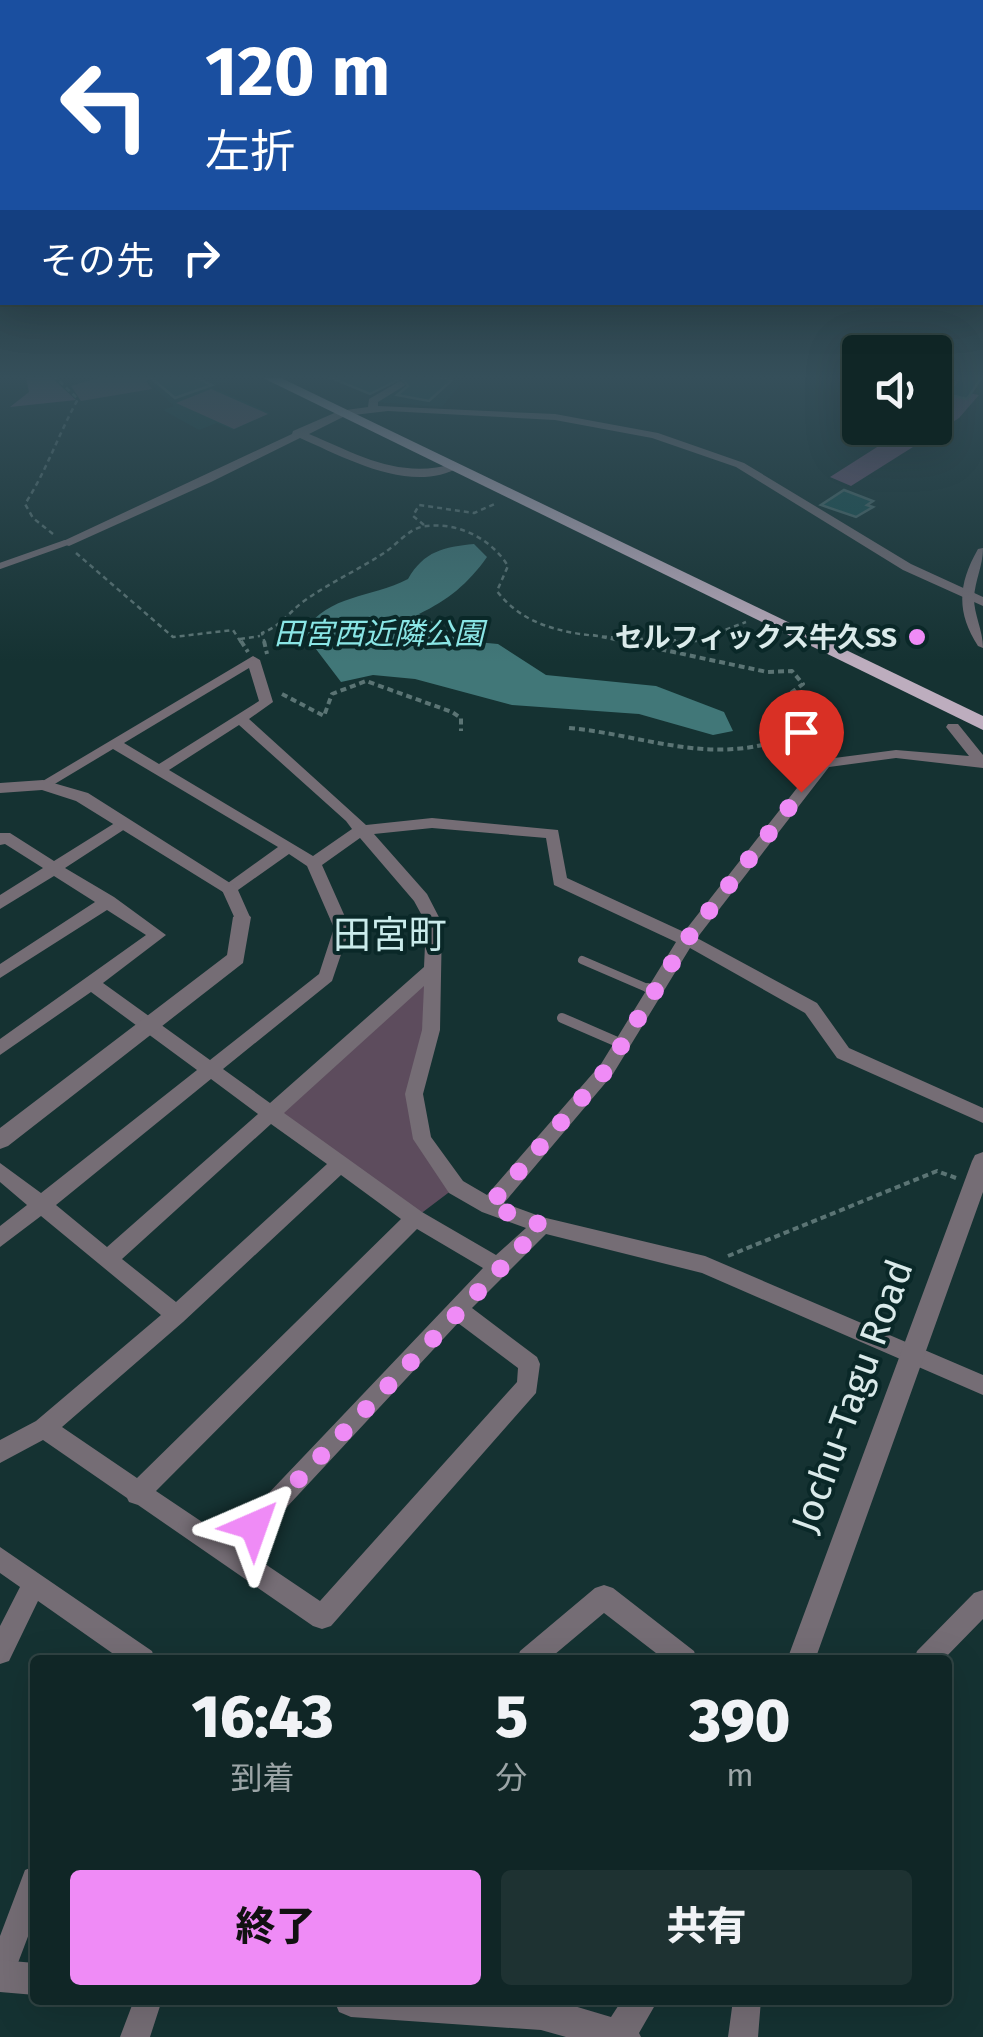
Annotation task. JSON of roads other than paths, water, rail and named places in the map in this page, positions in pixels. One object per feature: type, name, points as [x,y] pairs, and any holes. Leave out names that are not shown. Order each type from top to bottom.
[{"type":"main road","points":[[463,472],[983,724]]},
{"type":"street","points":[[65,543],[222,472]]},
{"type":"street","points":[[412,472],[434,476],[443,472]]},
{"type":"street","points":[[754,472],[906,567],[983,602]]},
{"type":"street","points":[[983,552],[964,594],[966,612],[983,643]]},
{"type":"street","points":[[43,785],[260,658],[266,702],[161,769]]},
{"type":"street","points":[[241,719],[351,818],[421,898],[434,923],[430,971],[432,1030],[414,1094],[422,1138],[456,1187],[489,1206],[542,1225],[706,1265],[983,1385]]},
{"type":"street","points":[[953,727],[983,763]]},
{"type":"street","points":[[0,1238],[214,1070],[326,976],[342,928],[313,862],[113,742]]},
{"type":"street","points":[[489,1206],[607,1069],[685,942],[824,762],[896,754],[983,763]]},
{"type":"street","points":[[0,788],[43,785],[82,797],[229,888],[242,917],[236,958],[0,1140]]},
{"type":"street","points":[[313,862],[359,831],[432,823],[553,834],[560,881],[811,1008],[843,1052],[983,1116]]},
{"type":"street","points":[[0,903],[124,824]]},
{"type":"street","points":[[0,840],[5,837],[55,867],[158,935],[0,1048]]},
{"type":"street","points":[[229,888],[289,847]]},
{"type":"street","points":[[0,972],[108,901]]},
{"type":"street","points":[[108,1259],[430,971]]},
{"type":"street","points":[[91,983],[150,1022],[270,1117],[415,1218],[498,1266]]},
{"type":"street","points":[[0,1452],[44,1428],[176,1315],[339,1165]]},
{"type":"street","points":[[0,1171],[176,1315]]},
{"type":"street","name":"Jochu-Tagu Road","points":[[803,1655],[979,1173]]},
{"type":"street","points":[[137,1494],[415,1218]]},
{"type":"street","points":[[228,1553],[498,1266],[542,1225]]},
{"type":"street","points":[[44,1428],[322,1617],[528,1386],[530,1364],[458,1310]]},
{"type":"street","points":[[0,1558],[127,1655]]},
{"type":"street","points":[[0,1652],[34,1584]]},
{"type":"street","points":[[535,1655],[604,1597],[679,1655]]},
{"type":"street","points":[[931,1655],[983,1602]]},
{"type":"street","points":[[30,1894],[0,1975],[30,1978]]},
{"type":"street","points":[[135,2037],[146,2005]]},
{"type":"street","points":[[424,2005],[541,2013],[620,2036],[638,2005]]},
{"type":"street","points":[[743,2037],[746,2005]]},
{"type":"lane","points":[[0,566],[65,543]]},
{"type":"lane","points":[[582,960],[654,991]]},
{"type":"lane","points":[[562,1018],[622,1044]]},
{"type":"water","name":"田宮西近隣公園","points":[[474,544],[487,557],[480,567],[457,590],[419,614],[466,641],[498,644],[546,675],[656,686],[724,712],[733,731],[713,735],[639,714],[512,705],[415,679],[373,675],[341,682],[303,632],[338,603],[408,579],[428,556]]},
{"type":"place","name":"セルフィックス牛久SS","points":[[917,637]]},
{"type":"district","name":"田宮町","points":[[390,935]]}]
